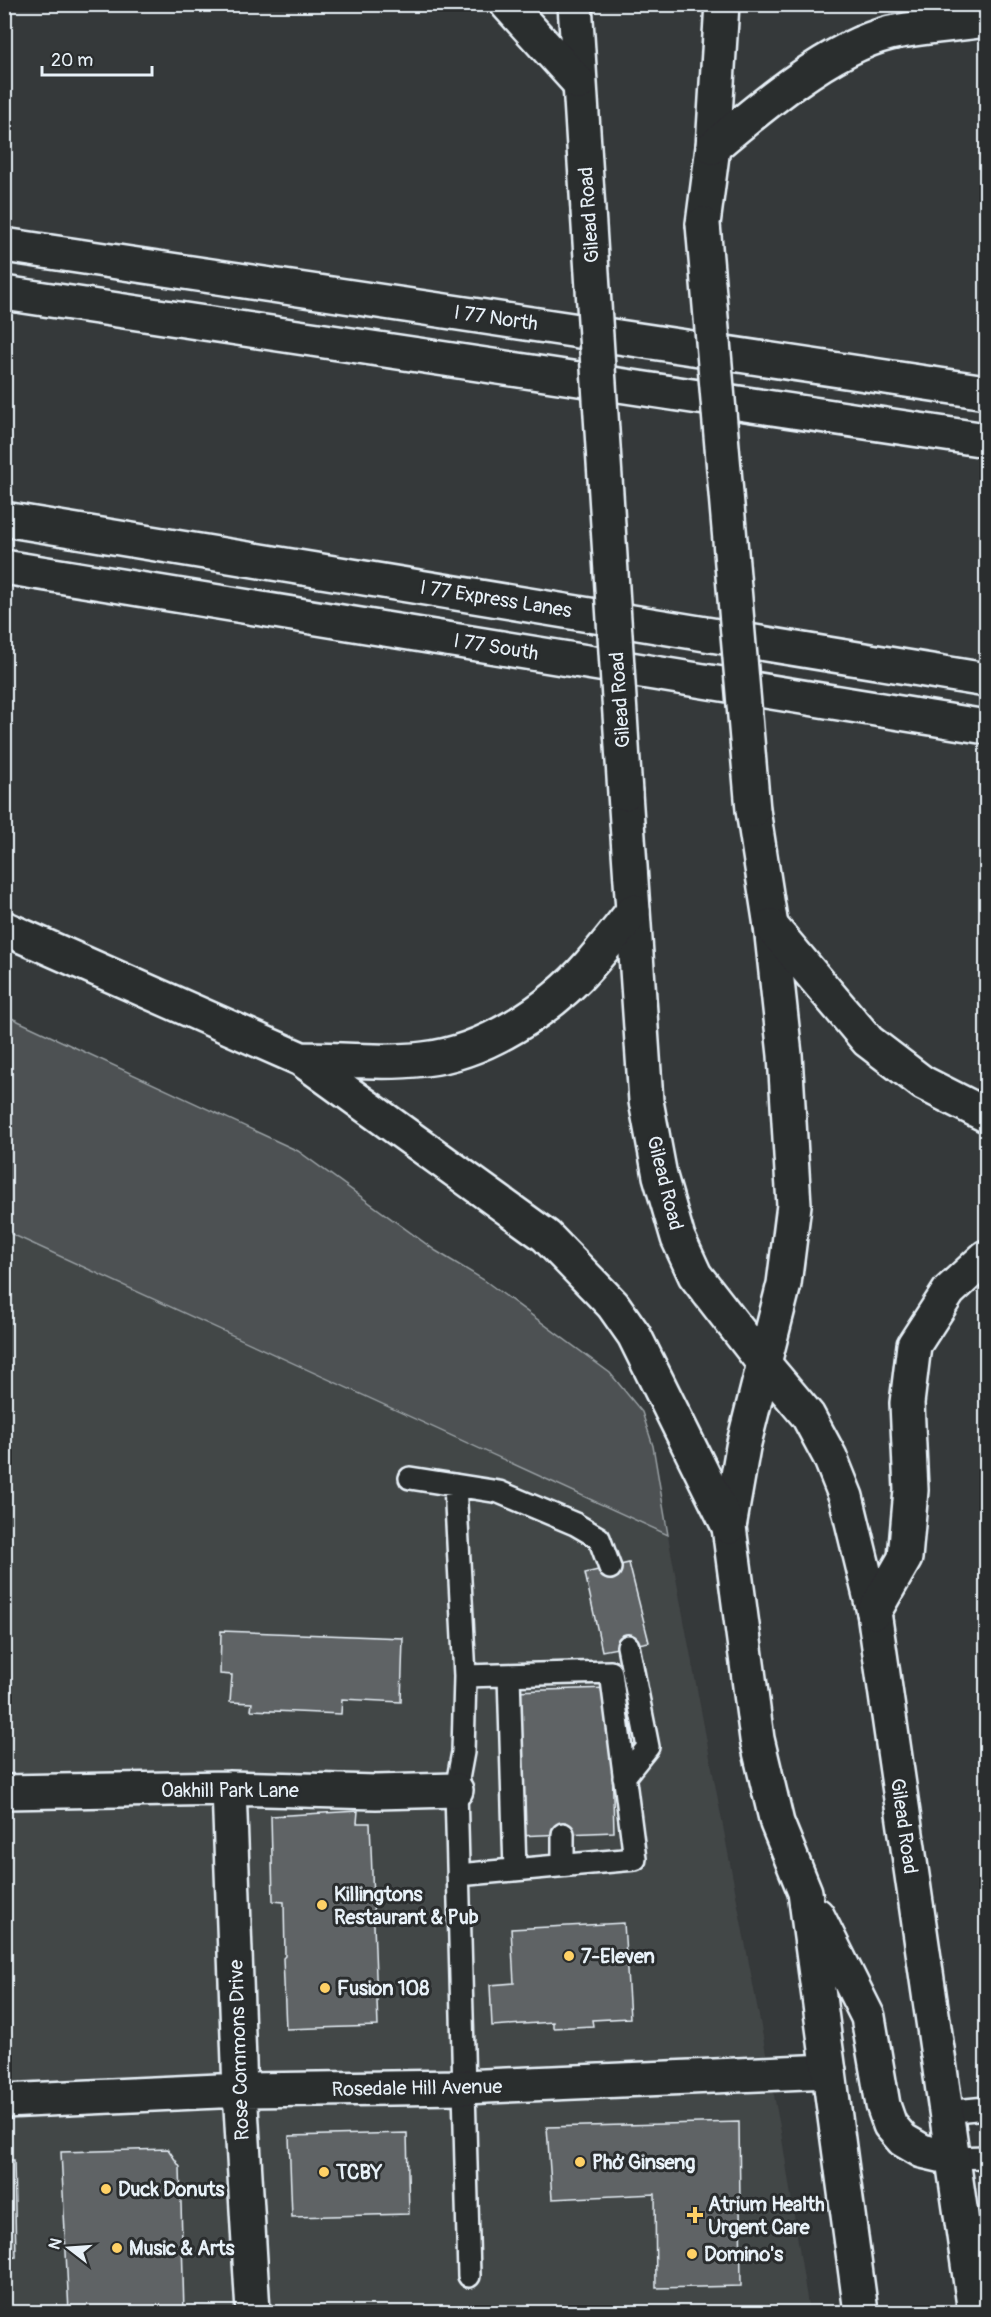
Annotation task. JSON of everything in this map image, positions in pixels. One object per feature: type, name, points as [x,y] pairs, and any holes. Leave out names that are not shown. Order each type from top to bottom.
[{"type":"main road","points":[[507,4],[579,82]]},
{"type":"main road","name":"Gilead Road","points":[[575,4],[646,1101],[663,1187],[678,1238],[695,1275],[808,1416],[830,1457],[846,1497],[874,1612],[975,2313]]},
{"type":"main road","points":[[722,4],[713,147],[703,224],[753,810],[771,926],[790,1109],[794,1205],[784,1284],[743,1447],[729,1527],[757,1738],[777,1822],[805,1892],[868,2017],[883,2105],[890,2124],[903,2140],[922,2151],[952,2158]]},
{"type":"main road","points":[[713,147],[768,101],[845,51],[889,34],[987,20]]},
{"type":"main road","name":"I 77 North","points":[[4,245],[987,392]]},
{"type":"main road","points":[[4,293],[987,440]]},
{"type":"main road","name":"I 77 Express Lanes","points":[[4,519],[987,680]]},
{"type":"main road","name":"I 77 South","points":[[4,567],[987,727]]},
{"type":"main road","points":[[301,1059],[425,1059],[464,1050],[489,1041],[543,1007],[589,966],[633,911]]},
{"type":"main road","points":[[771,926],[867,1041],[923,1083],[987,1115]]},
{"type":"main road","points":[[4,928],[301,1059],[546,1236],[613,1305],[634,1335],[729,1527]]},
{"type":"main road","points":[[874,1612],[905,1558],[911,1490],[907,1403],[914,1345],[949,1291],[987,1257]]},
{"type":"main road","name":"Oakhill Park Lane","points":[[4,1792],[229,1788],[376,1792],[456,1790]]},
{"type":"main road","name":"Rose Commons Drive","points":[[229,1788],[240,2090],[253,2313]]},
{"type":"main road","points":[[805,1892],[861,2313]]},
{"type":"main road","name":"Rosedale Hill Avenue","points":[[4,2101],[240,2090],[463,2088],[829,2071]]},
{"type":"lane","points":[[410,1478],[499,1492],[576,1524],[599,1538],[610,1568]]},
{"type":"lane","points":[[455,1485],[465,1676],[463,1752],[456,1790],[469,2276]]},
{"type":"lane","points":[[624,1778],[648,1748],[628,1646]]},
{"type":"lane","points":[[458,1875],[635,1859],[612,1672],[562,1681],[509,1675],[465,1676]]},
{"type":"lane","points":[[509,1675],[514,1870]]},
{"type":"lane","points":[[563,1834],[563,1865]]},
{"type":"lane","points":[[945,2112],[987,2108]]},
{"type":"lane","points":[[952,2158],[987,2157]]},
{"type":"shaded area","points":[[5,1015],[298,1151],[436,1251],[484,1280],[610,1373],[642,1412],[653,1446],[668,1535],[5,1231]]},
{"type":"shaded area","points":[[5,1231],[668,1536],[781,2132],[809,2312],[5,2312]]},
{"type":"building","points":[[629,1563],[649,1642],[602,1651],[585,1573]]},
{"type":"building","points":[[221,1631],[403,1638],[401,1702],[342,1699],[341,1714],[251,1710],[252,1703],[230,1702],[232,1675],[220,1674]]},
{"type":"building","points":[[610,1688],[614,1832],[517,1836],[513,1691]]},
{"type":"building","points":[[358,1811],[357,1823],[370,1823],[378,2026],[286,2029],[283,1958],[285,1956],[284,1902],[273,1901],[271,1816]]},
{"type":"building","name":"7-Eleven","points":[[624,1923],[630,2018],[592,2020],[593,2026],[553,2028],[553,2022],[492,2026],[490,1985],[514,1983],[511,1929]]},
{"type":"building","points":[[739,2122],[741,2286],[656,2288],[655,2194],[552,2199],[547,2127]]},
{"type":"building","points":[[407,2133],[409,2214],[292,2217],[289,2136]]},
{"type":"building","points":[[168,2149],[180,2167],[184,2312],[69,2312],[61,2152]]},
{"type":"building","points":[[4,2160],[14,2160],[16,2257],[4,2258]]},
{"type":"place","name":"Killingtons Restaurant & Pub","points":[[322,1905]]},
{"type":"place","name":"7-Eleven","points":[[569,1956]]},
{"type":"place","name":"Fusion 108","points":[[325,1988]]},
{"type":"place","name":"Phở Ginseng","points":[[580,2162]]},
{"type":"place","name":"TCBY","points":[[324,2172]]},
{"type":"place","name":"Duck Donuts","points":[[106,2189]]},
{"type":"place","name":"Atrium Health Urgent Care","points":[[695,2215]]},
{"type":"place","name":"Music & Arts","points":[[117,2248]]},
{"type":"place","name":"Domino's","points":[[692,2254]]}]
